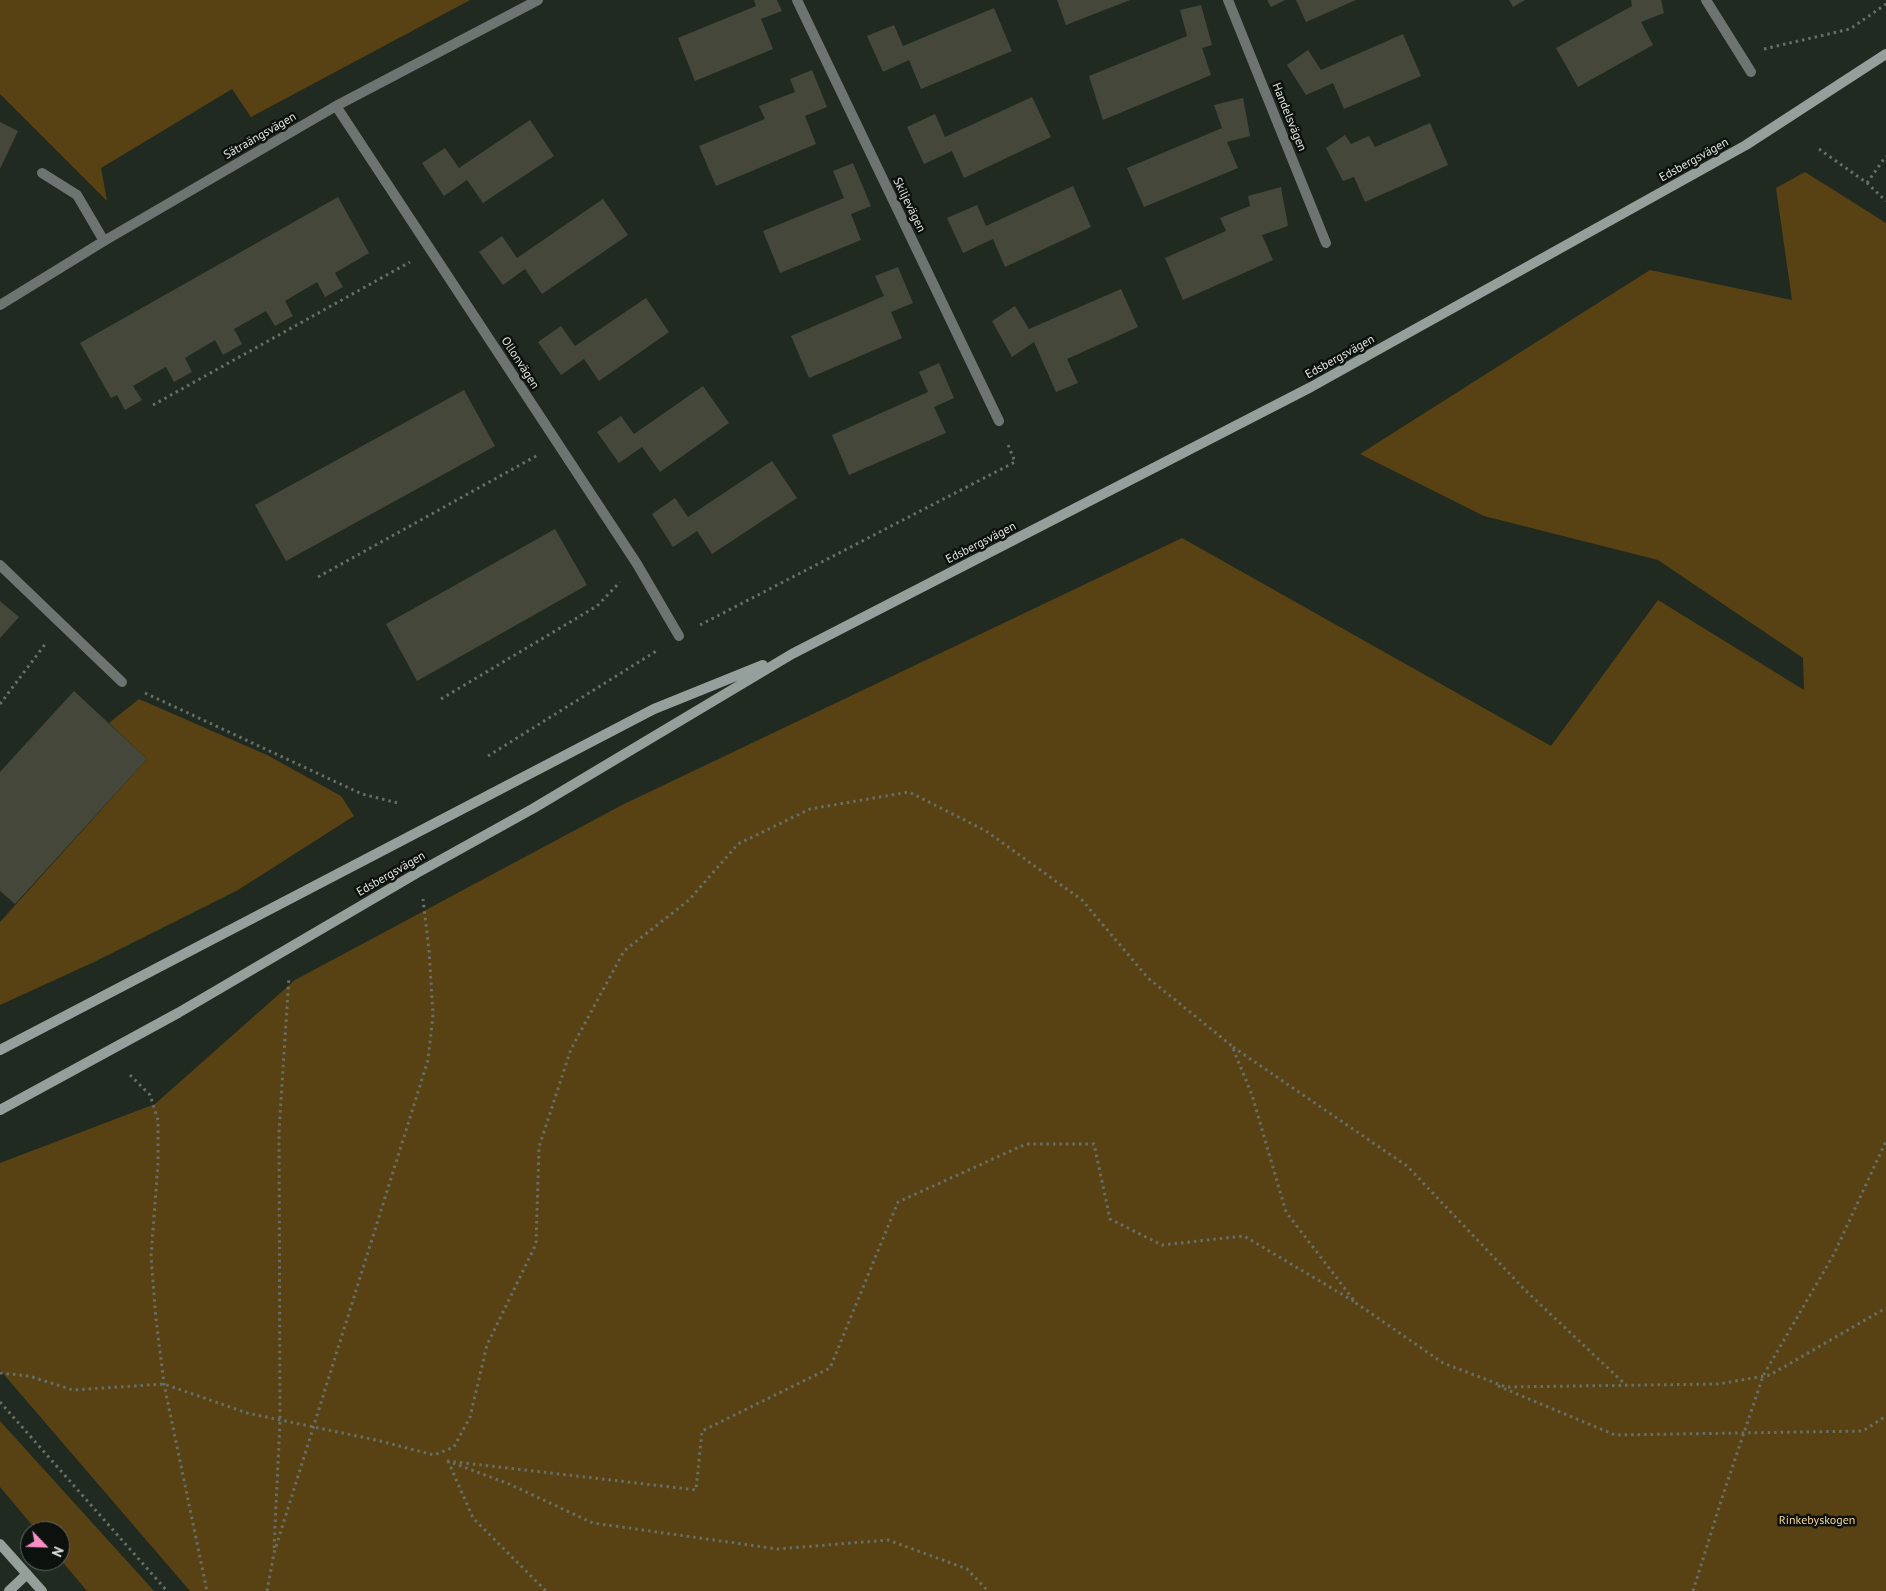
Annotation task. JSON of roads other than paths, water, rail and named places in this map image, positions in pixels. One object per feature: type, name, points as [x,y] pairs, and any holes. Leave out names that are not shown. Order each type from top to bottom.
[{"type":"main road","name":"Edsbergsvägen","points":[[0,1110],[178,1013],[417,873],[534,808],[792,654],[1311,387],[1746,145],[1886,54]]},
{"type":"main road","name":"Edsbergsvägen","points":[[0,1050],[654,709],[792,654]]},
{"type":"main road","points":[[0,1544],[42,1591]]},
{"type":"main road","points":[[9,1591],[28,1574]]},
{"type":"street","name":"Sätraängsvägen","points":[[0,305],[104,241],[336,106],[538,0]]},
{"type":"street","name":"Skiljevägen","points":[[797,0],[999,421]]},
{"type":"street","name":"Handelsvägen","points":[[1228,0],[1326,243]]},
{"type":"street","points":[[1706,0],[1751,72]]},
{"type":"street","name":"Ollonvägen","points":[[336,106],[637,564],[679,636]]},
{"type":"street","points":[[42,173],[77,195],[104,241]]},
{"type":"street","points":[[0,565],[122,682]]},
{"type":"park label","name":"Rinkebyskogen","points":[[1817,1521]]}]
